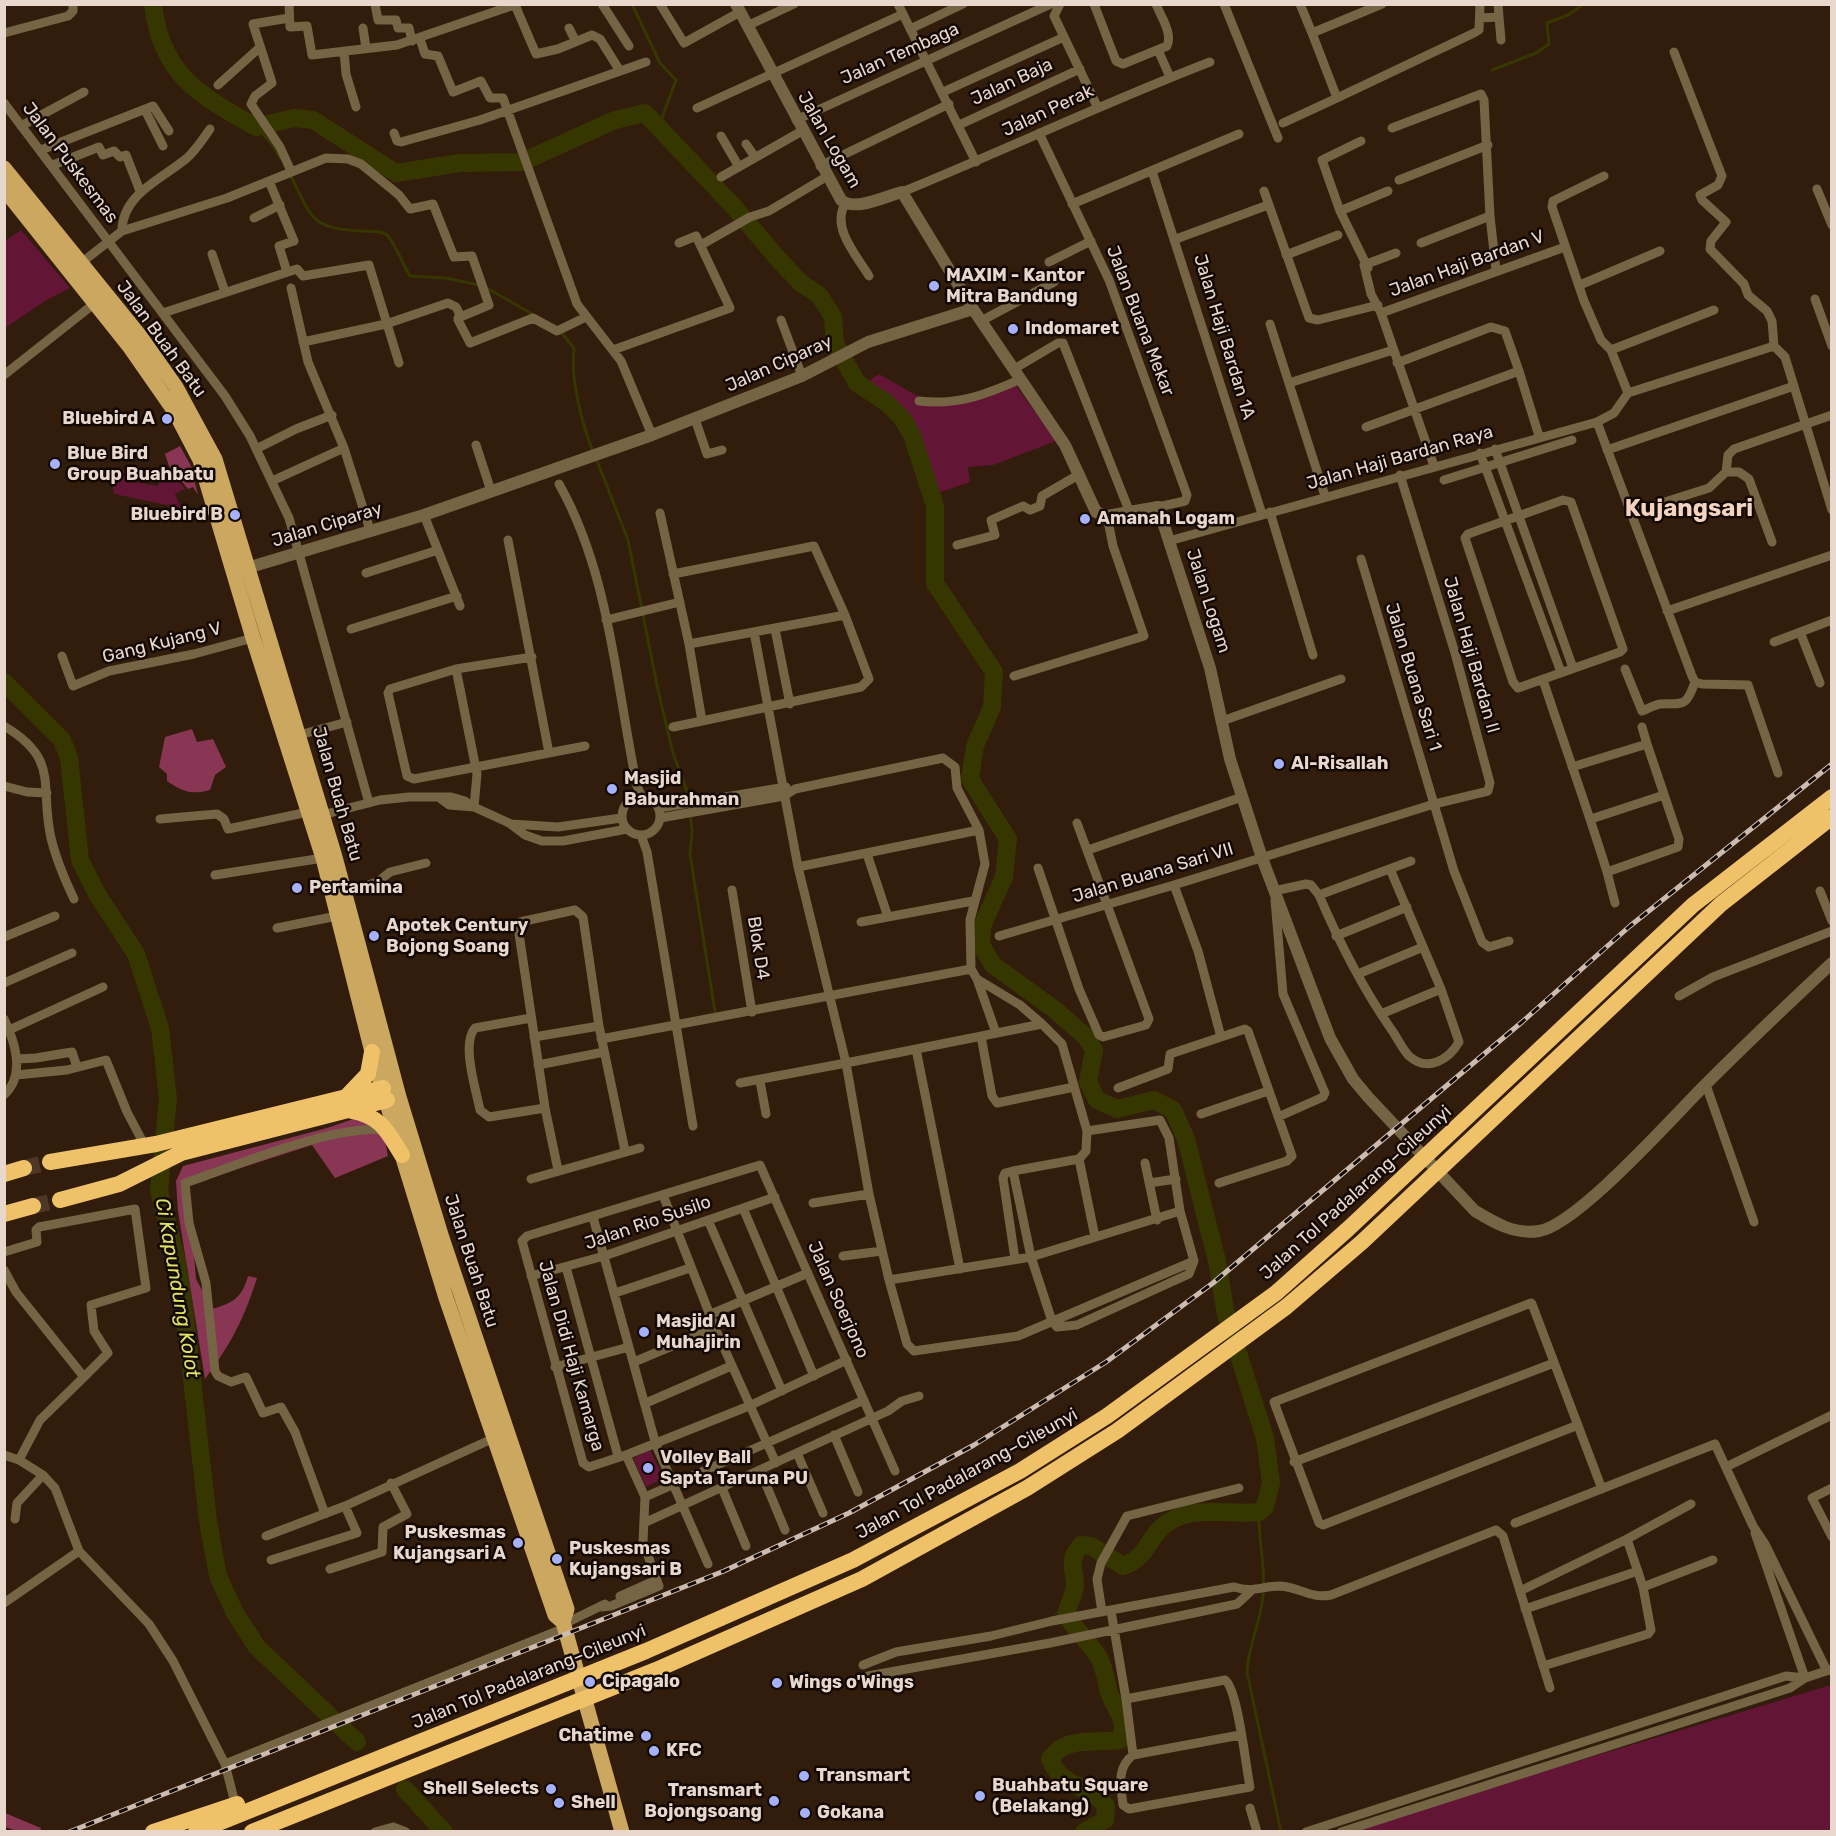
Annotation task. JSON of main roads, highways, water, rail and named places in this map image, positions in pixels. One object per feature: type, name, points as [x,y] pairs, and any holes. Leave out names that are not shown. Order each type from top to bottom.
[{"type":"highway","name":"Jalan Tol Padalarang–Cileunyi","points":[[1281,1300],[1374,1205],[1693,905],[1832,797]]},
{"type":"highway","name":"Jalan Tol Padalarang–Cileunyi","points":[[252,1832],[656,1670],[862,1579],[1028,1488],[1117,1431],[1174,1381],[1362,1242],[1721,904],[1832,817]]},
{"type":"highway","points":[[346,1104],[368,1074],[372,1052]]},
{"type":"highway","points":[[60,1200],[119,1184],[181,1153],[391,1092]]},
{"type":"highway","points":[[50,1162],[346,1104],[374,1117],[387,1130],[402,1155]]},
{"type":"highway","points":[[4,1174],[24,1168]]},
{"type":"highway","points":[[4,1214],[33,1206]]},
{"type":"highway","name":"Jalan Tol Padalarang–Cileunyi","points":[[196,1832],[646,1651],[864,1555],[1020,1471],[1174,1381]]},
{"type":"highway","points":[[153,1832],[461,1726]]},
{"type":"main road","name":"Jalan Buah Batu","points":[[4,168],[81,263],[134,341],[176,387],[207,441],[221,476],[299,735],[323,858],[339,896],[337,916],[372,1052],[391,1092],[402,1155],[494,1438],[555,1615],[564,1624]]},
{"type":"main road","name":"Jalan Buah Batu","points":[[4,189],[95,303],[120,322]]},
{"type":"main road","name":"Jalan Buah Batu","points":[[134,341],[197,453],[253,638],[315,813],[391,1092],[567,1609],[564,1624],[622,1832]]},
{"type":"waterway","points":[[153,4],[157,28],[164,49],[174,66],[200,93],[256,127],[294,118],[313,120],[396,173],[460,163],[522,162],[615,120],[645,113],[734,207],[779,260],[802,284],[819,295],[833,317],[835,344],[857,383],[887,403],[902,418],[912,435],[935,506],[935,583],[994,672],[992,707],[975,746],[970,779],[1008,839],[1004,877],[982,926],[981,945],[993,965],[1054,1009],[1085,1036],[1094,1050],[1088,1082],[1097,1100],[1117,1109],[1154,1100],[1173,1110],[1186,1139],[1217,1261],[1226,1315],[1265,1438],[1271,1483],[1265,1507],[1259,1512],[1206,1512],[1181,1516],[1159,1530],[1140,1555],[1123,1566],[1091,1546],[1081,1545],[1076,1552],[1073,1558],[1075,1585],[1066,1614],[1100,1660],[1111,1698],[1120,1714],[1123,1726],[1120,1740],[1073,1743],[1064,1746],[1050,1759],[1061,1776],[1091,1793],[1106,1806],[1105,1820],[1084,1832]]},
{"type":"waterway","points":[[632,4],[660,63],[676,80],[659,126]]},
{"type":"waterway","points":[[1492,70],[1536,53],[1549,44],[1547,23],[1568,15],[1584,4]]},
{"type":"waterway","points":[[256,127],[272,144],[280,158]]},
{"type":"waterway","points":[[290,174],[303,202],[315,219],[333,228],[385,233],[393,243],[410,276],[446,278],[479,285]]},
{"type":"waterway","points":[[485,287],[534,315]]},
{"type":"waterway","points":[[560,331],[574,348],[573,360],[578,401],[593,452]]},
{"type":"waterway","points":[[596,458],[628,540],[658,690],[673,753],[688,794],[692,831],[690,854],[715,1012]]},
{"type":"waterway","name":"Ci Kapundung Kolot","points":[[4,682],[62,740],[69,758],[80,860],[97,894],[136,954],[160,1028],[168,1099],[159,1191],[178,1266],[208,1521],[218,1576],[235,1613],[257,1647],[357,1742]]},
{"type":"waterway","points":[[1259,1512],[1264,1575],[1263,1595],[1247,1672],[1281,1832]]},
{"type":"waterway","name":"Ci Kapundung Kolot","points":[[405,1789],[444,1832]]},
{"type":"tunnel","points":[[24,1168],[50,1162]]},
{"type":"tunnel","points":[[33,1206],[60,1200]]},
{"type":"railway","points":[[69,1832],[724,1571],[849,1513],[974,1445],[1106,1362],[1213,1283],[1522,1022],[1630,926],[1832,764]]},
{"type":"place","name":"MAXIM - Kantor Mitra Bandung","points":[[934,286]]},
{"type":"place","name":"Indomaret","points":[[1013,329]]},
{"type":"place","name":"Bluebird A","points":[[167,419]]},
{"type":"place","name":"Blue Bird Group Buahbatu","points":[[55,464]]},
{"type":"place","name":"Bluebird B","points":[[235,515]]},
{"type":"place","name":"Amanah Logam","points":[[1085,519]]},
{"type":"place","name":"Al-Risallah","points":[[1279,764]]},
{"type":"place","name":"Masjid Baburahman","points":[[612,789]]},
{"type":"place","name":"Pertamina","points":[[297,888]]},
{"type":"place","name":"Apotek Century Bojong Soang","points":[[374,936]]},
{"type":"place","name":"Masjid Al Muhajirin","points":[[644,1332]]},
{"type":"place","name":"Volley Ball Sapta Taruna PU","points":[[648,1468]]},
{"type":"place","name":"Puskesmas Kujangsari A","points":[[518,1543]]},
{"type":"place","name":"Puskesmas Kujangsari B","points":[[557,1559]]},
{"type":"place","name":"Cipagalo","points":[[590,1682]]},
{"type":"place","name":"Wings o'Wings","points":[[777,1683]]},
{"type":"place","name":"Chatime","points":[[646,1736]]},
{"type":"place","name":"KFC","points":[[654,1751]]},
{"type":"place","name":"Transmart","points":[[804,1776]]},
{"type":"place","name":"Shell Selects","points":[[551,1789]]},
{"type":"place","name":"Buahbatu Square (Belakang)","points":[[980,1796]]},
{"type":"place","name":"Transmart Bojongsoang","points":[[774,1801]]},
{"type":"place","name":"Shell","points":[[559,1803]]},
{"type":"place","name":"Gokana","points":[[805,1813]]},
{"type":"district","name":"Kujangsari","points":[[1689,509]]}]
